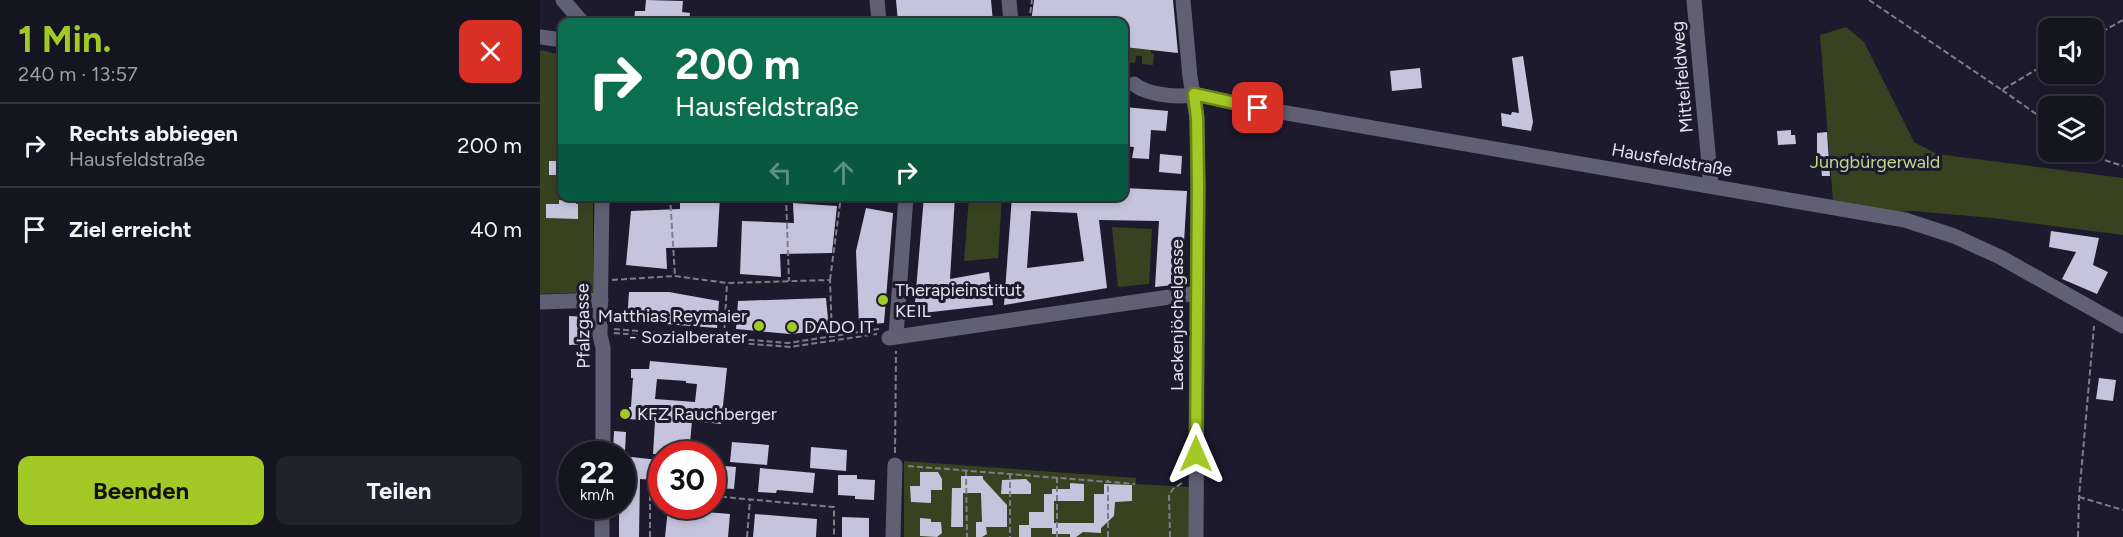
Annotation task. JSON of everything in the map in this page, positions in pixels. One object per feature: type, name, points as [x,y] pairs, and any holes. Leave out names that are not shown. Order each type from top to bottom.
[{"type":"street","points":[[563,0],[579,18]]},
{"type":"street","points":[[877,0],[879,18]]},
{"type":"street","points":[[1009,0],[1011,18]]},
{"type":"street","name":"Lackenjöchelgasse","points":[[1183,0],[1197,118],[1196,537]]},
{"type":"street","name":"Mittelfeldweg","points":[[1694,0],[1711,186]]},
{"type":"street","points":[[540,37],[558,39]]},
{"type":"street","name":"Hausfeldstraße","points":[[1129,83],[1140,90],[1186,97],[1193,94],[1905,220],[1954,236],[2000,257],[2123,326]]},
{"type":"street","name":"Pfalzgasse","points":[[602,201],[603,441]]},
{"type":"street","points":[[906,201],[894,333],[1197,292]]},
{"type":"street","points":[[540,302],[601,300]]},
{"type":"street","points":[[893,537],[900,465]]},
{"type":"street","points":[[602,519],[602,537]]},
{"type":"path","points":[[1030,18],[1032,0]]},
{"type":"path","points":[[1869,0],[2038,115]]},
{"type":"path","points":[[2104,30],[2123,20]]},
{"type":"path","points":[[2002,90],[2038,69]]},
{"type":"path","points":[[2104,160],[2123,166]]},
{"type":"path","points":[[670,201],[675,276]]},
{"type":"path","points":[[786,201],[789,281]]},
{"type":"path","points":[[832,336],[830,280],[840,201]]},
{"type":"path","points":[[610,280],[675,276],[727,282],[830,280]]},
{"type":"path","points":[[724,336],[727,282]]},
{"type":"path","points":[[2078,537],[2079,497],[2093,330],[2098,312]]},
{"type":"path","points":[[609,328],[788,343],[832,336],[894,333],[900,465],[1108,480],[1135,484]]},
{"type":"path","points":[[966,470],[967,537]]},
{"type":"path","points":[[1010,473],[1010,537]]},
{"type":"path","points":[[1057,477],[1058,537]]},
{"type":"path","points":[[1170,537],[1169,495],[1173,489],[1196,477]]},
{"type":"path","points":[[1108,480],[1108,537]]},
{"type":"path","points":[[726,497],[834,507],[834,537]]},
{"type":"path","points":[[2079,497],[2123,510]]},
{"type":"path","points":[[747,537],[750,500]]},
{"type":"path","points":[[650,519],[650,537]]},
{"type":"green space","name":"Jungbürgerwald","points":[[1846,27],[1864,42],[1914,142],[1937,154],[2123,178],[2123,235],[1992,218],[1912,211],[1896,212],[1833,201],[1820,35]]},
{"type":"green space","points":[[1128,47],[1151,50],[1154,54],[1153,65],[1142,64],[1142,56],[1136,56],[1135,63],[1128,62]]},
{"type":"green space","points":[[540,50],[558,54],[558,201],[593,201],[593,292],[540,294]]},
{"type":"green space","points":[[969,201],[1002,201],[998,258],[964,261]]},
{"type":"green space","points":[[1112,227],[1152,229],[1149,284],[1118,287]]},
{"type":"green space","points":[[904,461],[1136,478],[1136,484],[1190,487],[1191,537],[904,537]]},
{"type":"building","points":[[646,0],[683,1],[682,12],[690,13],[689,18],[634,18],[635,11],[645,11]]},
{"type":"building","points":[[896,0],[991,0],[993,18],[898,18]]},
{"type":"building","points":[[1034,0],[1173,0],[1178,53],[1128,47],[1128,18],[1032,18]]},
{"type":"building","points":[[1523,56],[1533,122],[1531,131],[1502,126],[1501,113],[1511,115],[1512,112],[1519,113],[1512,58]]},
{"type":"building","points":[[1420,68],[1422,88],[1392,91],[1390,71]]},
{"type":"building","points":[[1128,107],[1168,111],[1166,131],[1151,130],[1149,159],[1132,158],[1134,147],[1128,146]]},
{"type":"building","points":[[1791,130],[1791,135],[1795,135],[1796,144],[1778,145],[1777,131]]},
{"type":"building","points":[[1827,132],[1830,176],[1822,176],[1820,155],[1817,155],[1817,133]]},
{"type":"building","points":[[1160,154],[1182,156],[1181,174],[1159,172]]},
{"type":"building","points":[[549,161],[558,161],[558,175],[549,175]]},
{"type":"building","points":[[1128,188],[1187,191],[1182,277],[1173,285],[1155,287],[1159,221],[1099,220],[1107,288],[1004,305],[1012,201],[1128,201]],"holes":[[[1031,211],[1077,213],[1084,261],[1027,268]]]},
{"type":"building","points":[[559,201],[576,201],[578,219],[546,218],[546,204],[559,204]]},
{"type":"building","points":[[680,201],[720,201],[717,247],[666,248],[667,269],[626,265],[631,211],[680,209]]},
{"type":"building","points":[[924,201],[955,201],[950,279],[989,272],[993,305],[914,314]]},
{"type":"building","points":[[793,203],[837,206],[832,253],[780,254],[781,277],[740,274],[742,221],[794,223]]},
{"type":"building","points":[[866,208],[893,213],[884,323],[859,325],[856,251]]},
{"type":"building","points":[[2051,231],[2099,238],[2093,265],[2108,272],[2097,294],[2062,279],[2076,252],[2049,247]]},
{"type":"building","points":[[629,292],[669,292],[719,301],[717,328],[627,321]]},
{"type":"building","points":[[826,298],[829,330],[790,334],[736,329],[738,301]]},
{"type":"building","points":[[569,316],[589,317],[589,344],[569,345]]},
{"type":"building","points":[[650,361],[727,368],[721,424],[692,421],[690,441],[654,441],[655,421],[628,419],[633,378],[631,378],[631,369],[649,369]],"holes":[[[657,379],[686,381],[686,383],[697,384],[695,402],[655,399]]]},
{"type":"building","points":[[2099,378],[2116,380],[2113,401],[2096,399]]},
{"type":"building","points":[[614,431],[626,432],[626,441],[614,441]]},
{"type":"building","points":[[732,442],[769,445],[767,465],[730,462]]},
{"type":"building","points":[[811,447],[847,450],[846,471],[810,468]]},
{"type":"building","points":[[636,457],[648,459],[648,479],[640,479],[639,537],[619,537],[619,519],[636,519]]},
{"type":"building","points":[[726,466],[736,467],[734,489],[726,489]]},
{"type":"building","points":[[760,468],[815,473],[813,493],[777,490],[776,493],[758,492]]},
{"type":"building","points":[[920,472],[938,472],[942,479],[942,490],[931,490],[931,503],[911,502],[910,486],[920,486]]},
{"type":"building","points":[[838,475],[857,475],[857,479],[875,480],[874,500],[838,495]]},
{"type":"building","points":[[961,476],[983,476],[983,479],[1007,505],[1007,527],[986,527],[987,534],[976,537],[976,522],[982,522],[981,493],[963,493],[963,527],[951,527],[952,488],[961,488]]},
{"type":"building","points":[[1026,479],[1031,484],[1031,494],[1001,494],[1002,480]]},
{"type":"building","points":[[1070,483],[1084,484],[1084,501],[1054,501],[1054,523],[1094,523],[1094,494],[1104,494],[1104,484],[1132,485],[1132,501],[1115,502],[1114,516],[1101,528],[1101,533],[1083,532],[1076,537],[1070,537],[1070,534],[1052,534],[1052,528],[1031,528],[1031,537],[1019,537],[1019,525],[1029,525],[1029,512],[1044,512],[1044,494],[1052,494],[1052,489],[1070,489]]},
{"type":"building","points":[[726,514],[730,514],[728,537],[665,537],[667,519],[726,519]]},
{"type":"building","points":[[755,514],[817,519],[816,537],[753,537]]},
{"type":"building","points":[[842,517],[869,518],[869,537],[842,537]]},
{"type":"building","points":[[920,518],[931,519],[931,522],[941,522],[942,533],[937,537],[920,536]]},
{"type":"place","name":"Therapieinstitut KEIL","points":[[883,300]]},
{"type":"place","name":"Matthias Reymaier - Sozialberater","points":[[759,326]]},
{"type":"place","name":"DADO IT","points":[[792,327]]},
{"type":"place","name":"KFZ Rauchberger","points":[[625,414]]},
{"type":"route","points":[[1196,454],[1198,185],[1197,118],[1194,94],[1258,108]]}]
